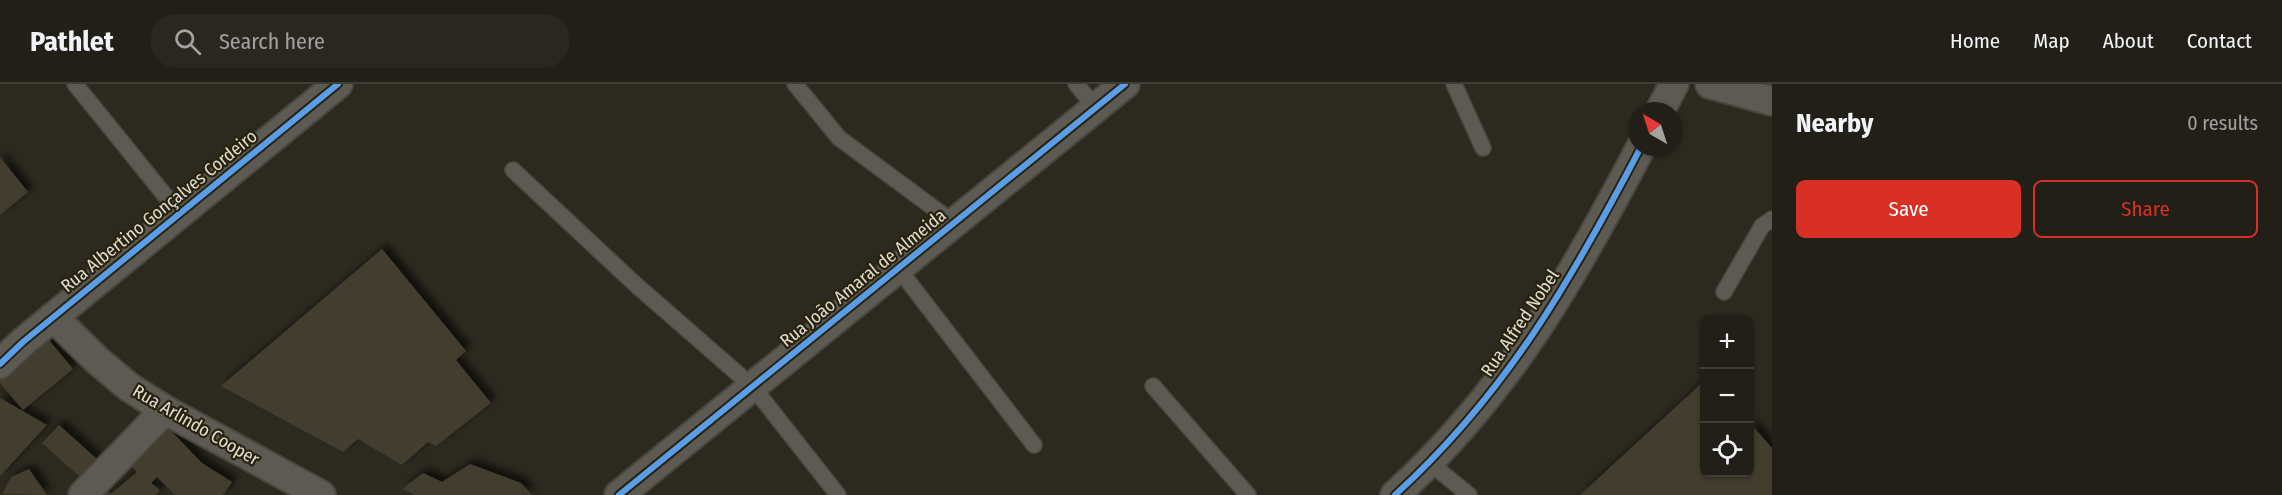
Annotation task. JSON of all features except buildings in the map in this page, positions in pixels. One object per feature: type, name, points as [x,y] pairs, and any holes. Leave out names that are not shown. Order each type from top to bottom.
[{"type":"street","name":"Rua Albertino Gonçalves Cordeiro","points":[[0,363],[338,84]]},
{"type":"street","name":"Rua João Amaral de Almeida","points":[[619,495],[1125,84]]},
{"type":"street","points":[[1665,102],[1674,84]]},
{"type":"street","points":[[1710,84],[1772,101]]},
{"type":"street","name":"Rua Alfred Nobel","points":[[1395,495],[1430,463],[1476,412],[1513,364],[1547,315],[1636,156]]},
{"type":"street","name":"Rua Arlindo Cooper","points":[[53,317],[129,387],[165,410],[321,495]]},
{"type":"street","points":[[83,495],[165,410]]},
{"type":"lane","points":[[75,84],[180,214]]},
{"type":"lane","points":[[795,84],[839,138],[954,223]]},
{"type":"lane","points":[[1076,84],[1096,108]]},
{"type":"lane","points":[[1454,84],[1483,148]]},
{"type":"lane","points":[[513,170],[635,284],[753,387],[838,495]]},
{"type":"lane","points":[[1724,292],[1762,226],[1772,219]]},
{"type":"lane","points":[[898,268],[1034,445]]},
{"type":"lane","points":[[1153,386],[1248,495]]},
{"type":"lane","points":[[1430,463],[1469,495]]},
{"type":"cycle path","points":[[0,364],[23,342],[338,84]]},
{"type":"cycle path","points":[[619,495],[1125,84]]},
{"type":"cycle path","points":[[1395,495],[1435,456],[1504,375],[1562,288],[1636,156]]}]
